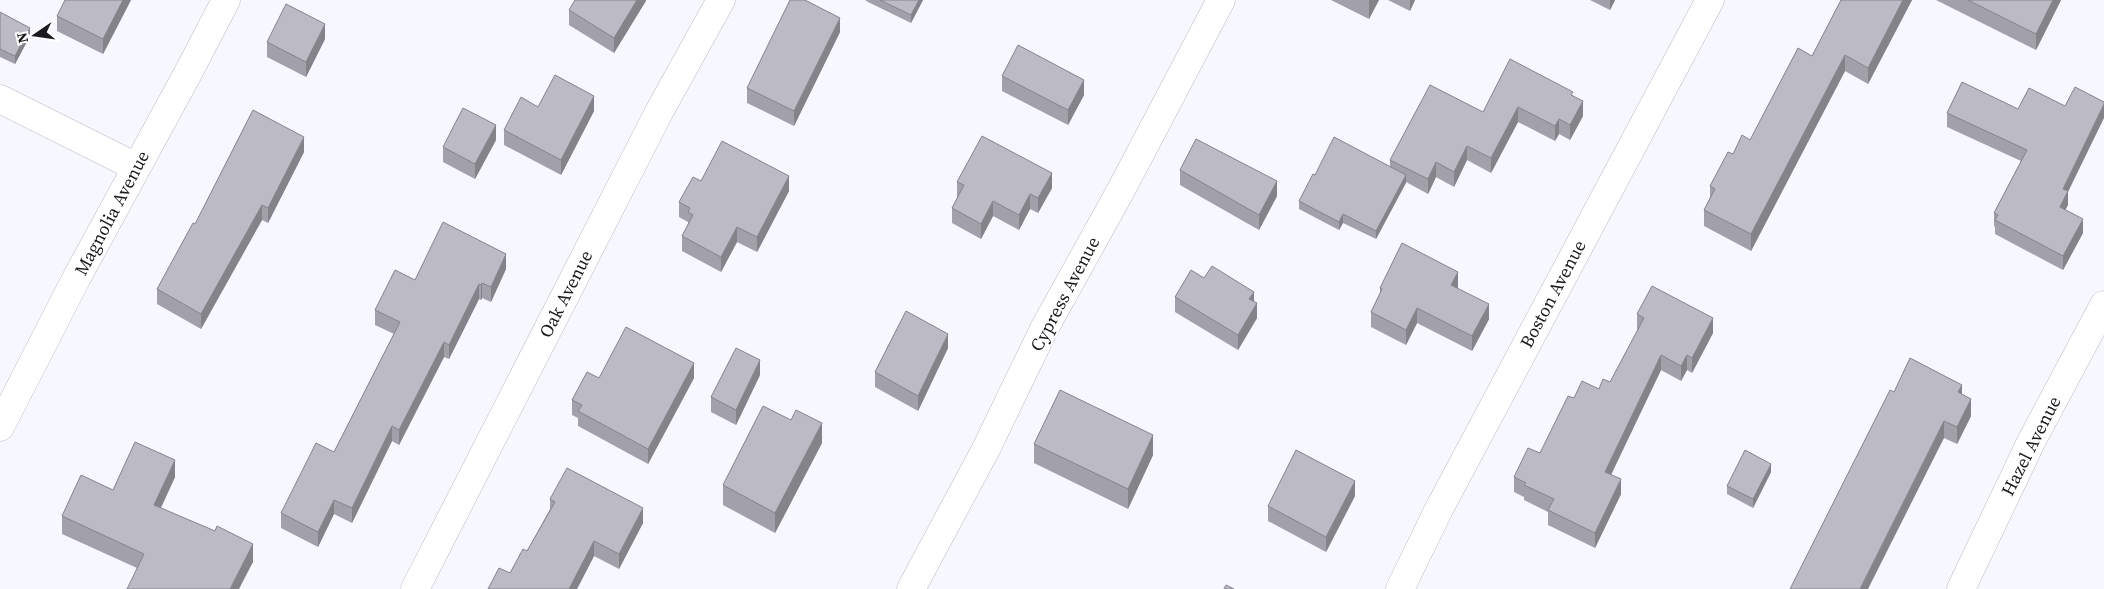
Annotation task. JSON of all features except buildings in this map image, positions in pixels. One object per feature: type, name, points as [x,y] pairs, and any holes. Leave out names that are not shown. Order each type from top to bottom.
[{"type":"street","name":"Magnolia Avenue","points":[[0,427],[77,277],[226,0]]},
{"type":"street","name":"Oak Avenue","points":[[415,589],[655,121],[721,0]]},
{"type":"street","name":"Cypress Avenue","points":[[912,589],[986,449],[1044,329],[1121,190],[1221,0]]},
{"type":"street","name":"Boston Avenue","points":[[1400,589],[1458,474],[1710,0]]},
{"type":"street","points":[[0,99],[136,167]]},
{"type":"street","name":"Hazel Avenue","points":[[1962,589],[2031,442],[2104,305]]}]
